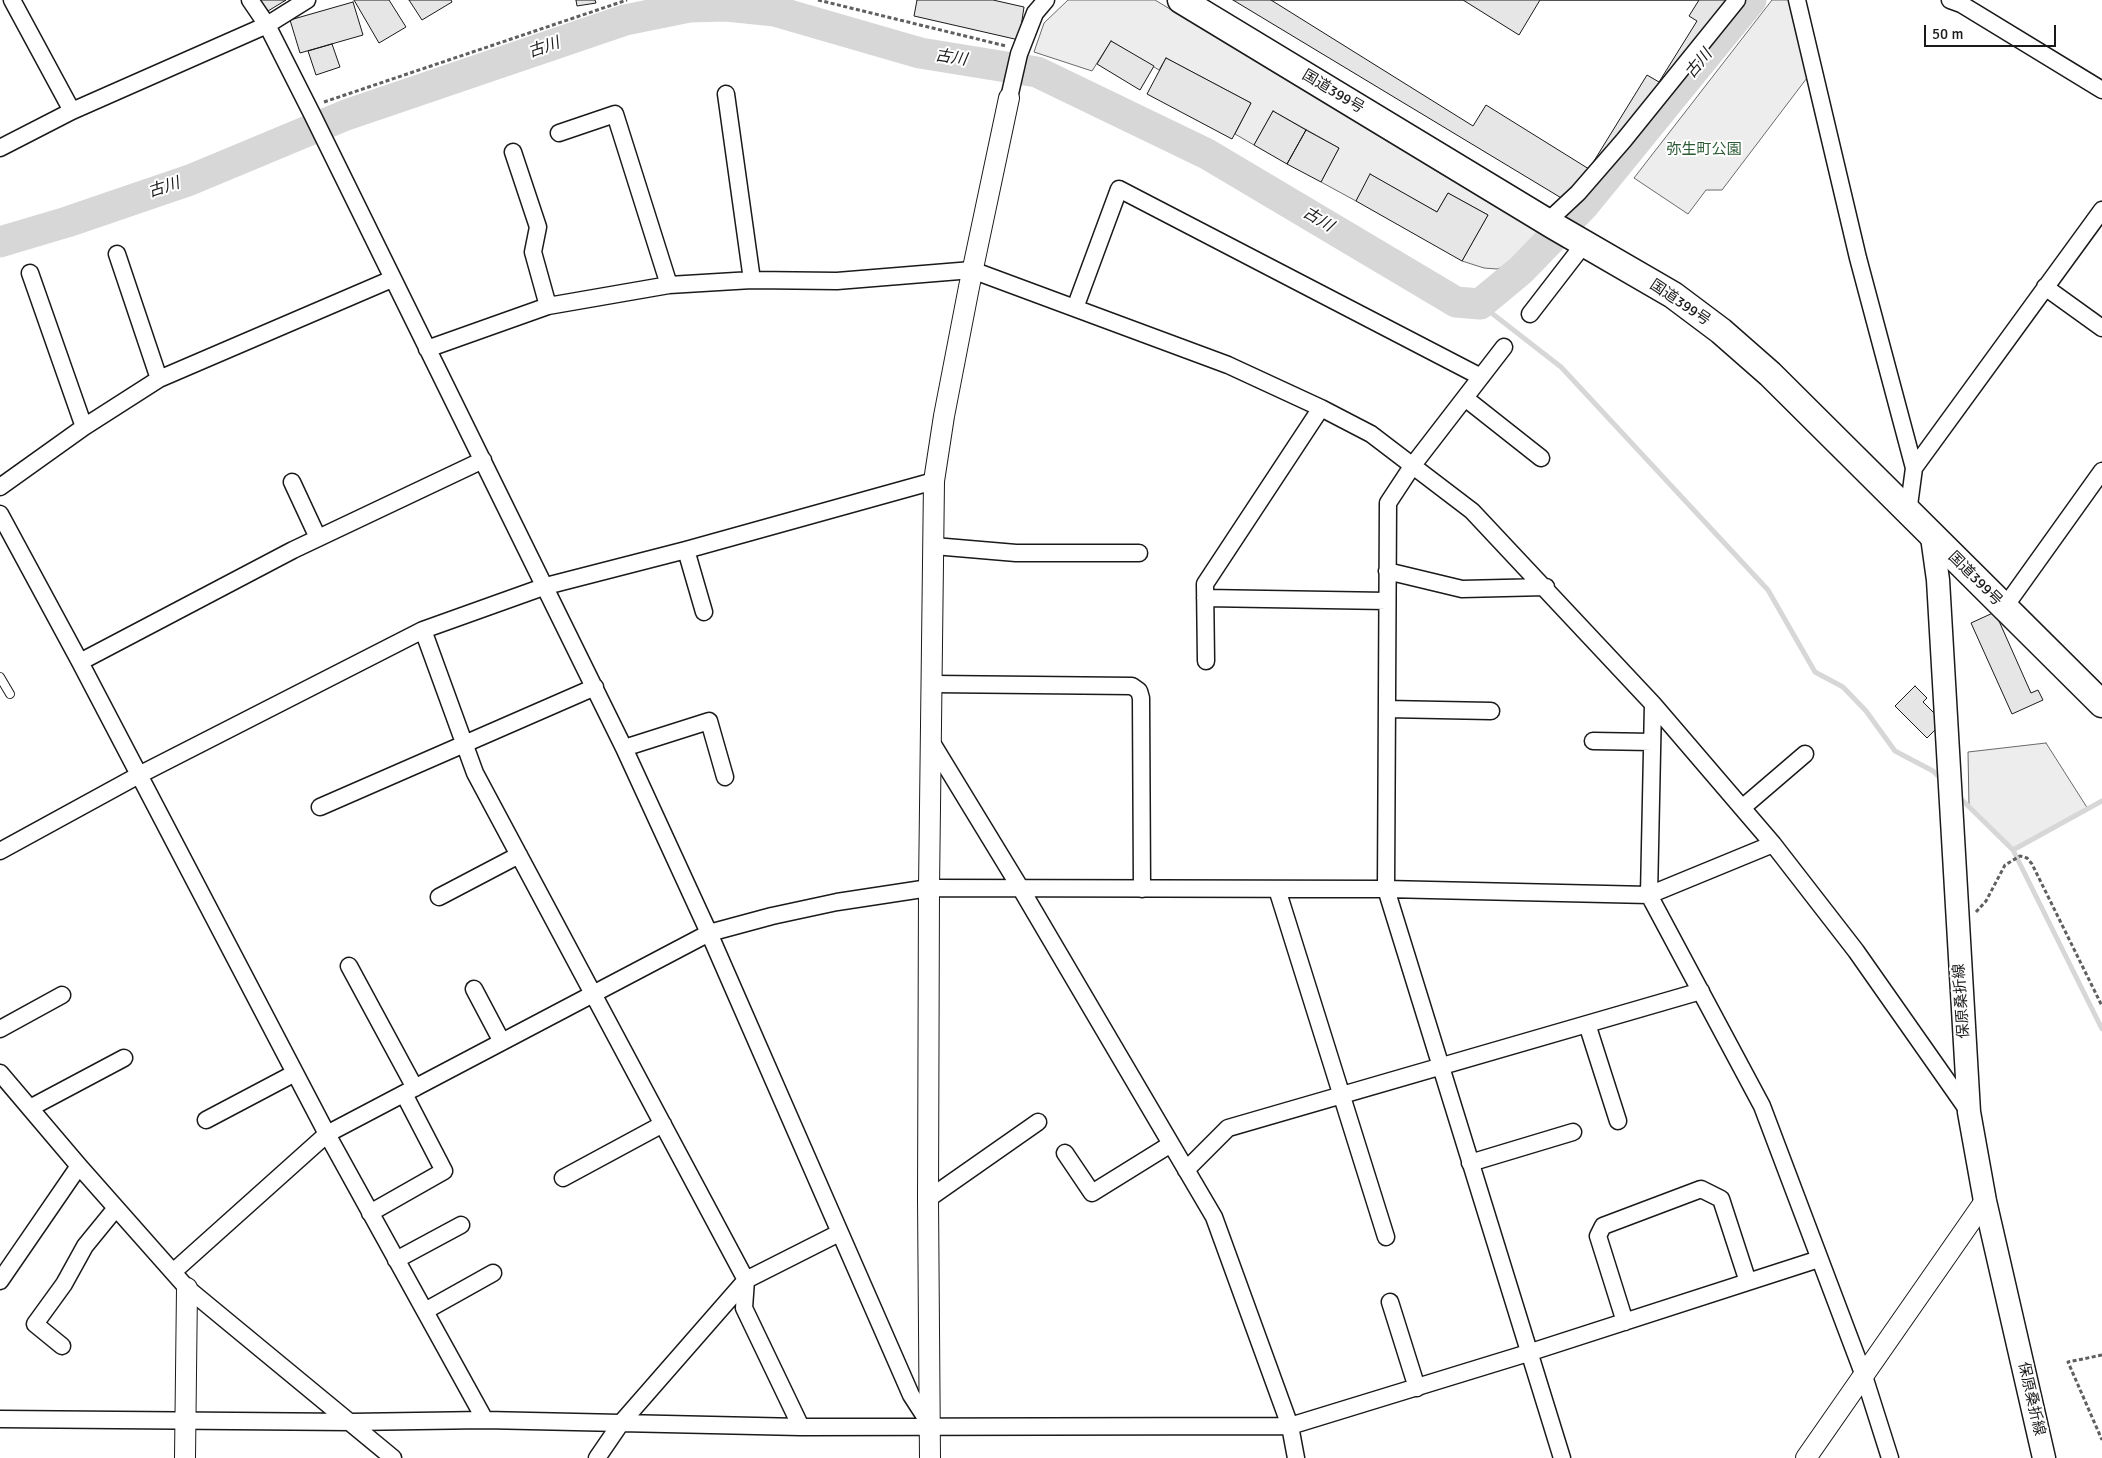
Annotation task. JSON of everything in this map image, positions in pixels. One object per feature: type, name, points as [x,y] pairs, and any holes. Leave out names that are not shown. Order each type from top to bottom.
[{"type":"highway","name":"国道399号","points":[[1181,0],[1673,296],[1721,331],[1770,374],[2102,704]]},
{"type":"main road","name":"保原桑折線","points":[[1932,537],[1938,580],[1969,1112],[1985,1201],[2044,1458]]},
{"type":"street","points":[[12,0],[72,111]]},
{"type":"street","points":[[250,0],[267,26],[310,110],[595,687],[709,933],[911,1395],[931,1426]]},
{"type":"street","points":[[0,148],[72,111],[267,26],[307,0]]},
{"type":"street","points":[[930,1458],[928,1200],[929,888],[934,481],[944,416],[972,270],[1009,98],[1020,52],[1035,13],[1046,0]]},
{"type":"street","points":[[1530,314],[1578,193],[1624,140],[1737,0]]},
{"type":"street","points":[[1797,0],[1858,258],[1914,468],[1908,513]]},
{"type":"street","points":[[1958,1],[2102,90]]},
{"type":"street","points":[[726,94],[752,280]]},
{"type":"street","points":[[559,134],[615,114],[669,284]]},
{"type":"street","points":[[513,152],[538,227],[533,252],[548,306]]},
{"type":"street","points":[[1075,308],[1119,189],[1481,377]]},
{"type":"street","points":[[1914,468],[2102,210]]},
{"type":"street","points":[[117,254],[159,379]]},
{"type":"street","points":[[427,349],[548,306],[669,284],[752,280],[837,281],[972,270],[1228,365],[1321,408],[1370,434],[1472,511],[1546,587],[1653,704],[1773,844],[1856,951],[1969,1112]]},
{"type":"street","points":[[30,273],[84,427]]},
{"type":"street","points":[[0,487],[84,427],[159,379],[392,279]]},
{"type":"street","points":[[2045,287],[2102,328]]},
{"type":"street","points":[[1504,347],[1413,465],[1388,503],[1386,889],[1528,1354],[1562,1458]]},
{"type":"street","points":[[1465,398],[1542,458]]},
{"type":"street","points":[[1206,661],[1205,584],[1321,408]]},
{"type":"street","points":[[80,662],[318,538],[483,460]]},
{"type":"street","points":[[2004,608],[2102,471]]},
{"type":"street","points":[[0,851],[139,775],[423,630],[546,586],[686,550],[934,481]]},
{"type":"street","points":[[292,482],[318,538]]},
{"type":"street","points":[[0,514],[80,662],[327,1134],[485,1420]]},
{"type":"street","points":[[934,546],[1016,553],[1139,553]]},
{"type":"street","points":[[686,550],[704,612]]},
{"type":"street","points":[[1387,570],[1462,589],[1546,587]]},
{"type":"street","points":[[1205,598],[1387,601]]},
{"type":"street","points":[[423,630],[475,773],[746,1280],[744,1308],[801,1427]]},
{"type":"street","points":[[933,684],[1132,686],[1139,691],[1142,889]]},
{"type":"street","points":[[320,806],[595,687]]},
{"type":"street","points":[[1653,704],[1650,895],[1762,1106],[1864,1376],[1890,1458]]},
{"type":"street","points":[[1387,709],[1491,711]]},
{"type":"street","points":[[624,748],[709,721],[725,777]]},
{"type":"street","points":[[1593,741],[1652,742]]},
{"type":"street","points":[[932,743],[1021,889],[1214,1217],[1290,1426],[1296,1458]]},
{"type":"street","points":[[1742,808],[1805,754]]},
{"type":"street","points":[[172,1272],[327,1134],[709,933],[790,912],[929,888],[1386,889],[1650,895],[1773,844]]},
{"type":"street","points":[[439,897],[519,855]]},
{"type":"street","points":[[1277,889],[1386,1237]]},
{"type":"street","points":[[349,966],[409,1091],[444,1171],[370,1213]]},
{"type":"street","points":[[474,989],[502,1042]]},
{"type":"street","points":[[1186,1170],[1228,1128],[1701,991]]},
{"type":"street","points":[[0,1029],[62,996]]},
{"type":"street","points":[[1587,1024],[1618,1121]]},
{"type":"street","points":[[30,1108],[124,1058]]},
{"type":"street","points":[[0,1073],[78,1166],[187,1288],[393,1458]]},
{"type":"street","points":[[206,1120],[295,1073]]},
{"type":"street","points":[[928,1200],[1038,1122]]},
{"type":"street","points":[[563,1178],[663,1124]]},
{"type":"street","points":[[1470,1163],[1573,1132]]},
{"type":"street","points":[[1064,1152],[1092,1193],[1171,1144]]},
{"type":"street","points":[[0,1281],[78,1166]]},
{"type":"street","points":[[1625,1322],[1598,1236],[1603,1226],[1701,1189],[1721,1199],[1748,1282]]},
{"type":"street","points":[[1806,1458],[1985,1201]]},
{"type":"street","points":[[62,1346],[35,1324],[64,1284],[85,1246],[116,1208]]},
{"type":"street","points":[[396,1260],[461,1225]]},
{"type":"street","points":[[597,1458],[621,1423],[746,1280],[839,1233]]},
{"type":"street","points":[[0,1419],[351,1422],[485,1420],[801,1427],[1290,1426],[1528,1354],[1819,1259]]},
{"type":"street","points":[[425,1311],[493,1273]]},
{"type":"street","points":[[185,1458],[187,1288]]},
{"type":"street","points":[[1390,1302],[1417,1388]]},
{"type":"lane","points":[[0,677],[10,694]]},
{"type":"path","points":[[310,110],[627,0]]},
{"type":"path","points":[[818,0],[1020,52]]},
{"type":"path","points":[[1957,922],[1979,910],[1986,901],[1999,875],[2012,860],[2020,856],[2027,858],[2032,864],[2102,1006]]},
{"type":"path","points":[[2102,1355],[2068,1362],[2102,1440]]},
{"type":"shaded area","points":[[1068,0],[1155,0],[1541,233],[1522,257],[1509,265],[1497,269],[1484,268],[1462,261],[1488,215],[1448,193],[1437,212],[1371,175],[1356,201],[1321,182],[1339,148],[1273,111],[1254,145],[1235,134],[1251,103],[1166,58],[1159,70],[1111,41],[1092,71],[1034,52],[1044,23]]},
{"type":"shaded area","name":"弥生町公園","points":[[1772,0],[1797,0],[1813,70],[1722,190],[1706,190],[1688,214],[1634,178]]},
{"type":"shaded area","points":[[2046,743],[2088,809],[2013,850],[1969,806],[1968,752]]},
{"type":"building","points":[[260,0],[286,0],[268,11]]},
{"type":"building","points":[[354,0],[389,0],[406,27],[379,43]]},
{"type":"building","points":[[409,0],[451,0],[452,2],[422,20]]},
{"type":"building","points":[[576,0],[595,0],[596,3],[577,6]]},
{"type":"building","points":[[917,0],[993,0],[1024,7],[1019,40],[914,16]]},
{"type":"building","points":[[1233,0],[1736,0],[1568,202]]},
{"type":"building","points":[[1271,0],[1463,0],[1519,35],[1540,0],[1699,0],[1689,16],[1697,21],[1659,82],[1647,75],[1589,169],[1486,105],[1473,126]]},
{"type":"building","points":[[353,2],[363,35],[300,53],[290,20]]},
{"type":"building","points":[[1111,41],[1154,66],[1140,90],[1097,64]]},
{"type":"building","points":[[332,44],[340,67],[316,75],[308,51]]},
{"type":"building","points":[[1166,58],[1251,103],[1232,139],[1147,94]]},
{"type":"building","points":[[1273,111],[1306,130],[1287,164],[1254,145]]},
{"type":"building","points":[[1306,130],[1339,148],[1321,182],[1287,164]]},
{"type":"building","points":[[1370,174],[1437,212],[1448,193],[1488,215],[1462,261],[1356,201]]},
{"type":"building","points":[[1995,612],[2031,693],[2038,690],[2043,700],[2012,714],[1971,623]]},
{"type":"building","points":[[1915,686],[1927,698],[1923,702],[1943,722],[1927,738],[1895,706]]},
{"type":"waterway","name":"古川","points":[[0,242],[67,222],[190,180],[346,115],[625,20],[689,7],[726,6],[775,11],[920,53],[1037,72],[1207,154],[1456,302],[1480,304],[1521,270],[1584,205],[1751,0]]},
{"type":"waterway","points":[[1480,304],[1561,367],[1768,590],[1815,672],[1843,687],[1866,711],[1895,751],[1933,771],[1943,781]]},
{"type":"waterway","points":[[1958,796],[2013,850],[2102,1029]]},
{"type":"waterway","points":[[2013,850],[2102,801]]}]
